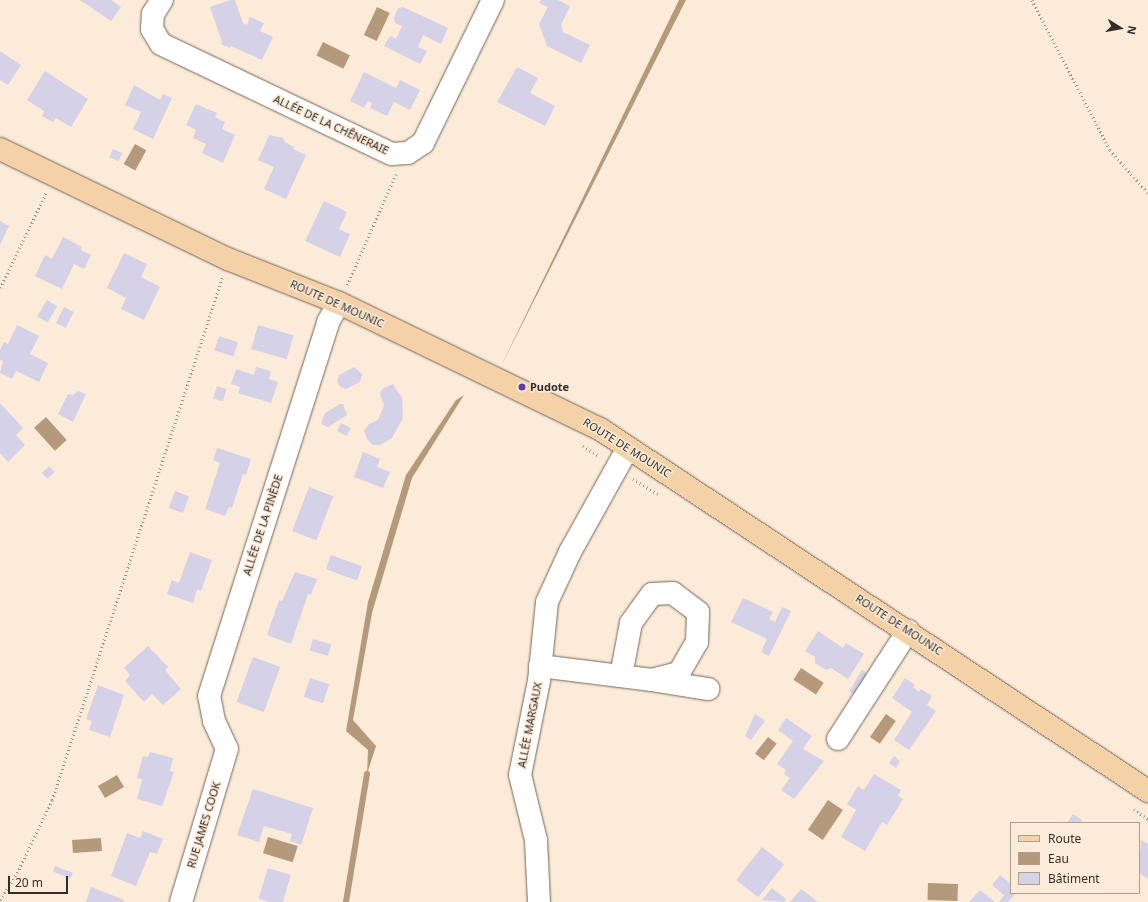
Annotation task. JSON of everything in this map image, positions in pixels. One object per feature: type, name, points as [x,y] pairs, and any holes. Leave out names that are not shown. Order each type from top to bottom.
[{"type":"main road","name":"ROUTE DE MOUNIC","points":[[0,149],[54,177],[228,259],[339,303],[600,428],[628,448],[1148,791]]},
{"type":"street","name":"ALLÉE DE LA CHÊNERAIE","points":[[162,0],[153,14],[152,29],[161,44],[392,154],[408,153],[423,143],[493,0]]},
{"type":"street","name":"ALLÉE DE LA PINÈDE","points":[[227,749],[214,722],[209,696],[328,322],[339,303]]},
{"type":"street","name":"ALLÉE MARGAUX","points":[[539,902],[536,840],[520,775],[540,666],[547,602],[570,552],[628,448]]},
{"type":"street","name":"ALLÉE MARGAUX","points":[[540,666],[652,680],[679,672],[698,642],[698,612],[673,593],[652,594],[631,623],[621,676]]},
{"type":"street","points":[[838,739],[908,632]]},
{"type":"street","points":[[652,680],[708,689]]},
{"type":"street","name":"RUE JAMES COOK","points":[[181,902],[227,749]]},
{"type":"path","points":[[1032,0],[1090,116],[1110,150],[1148,193]]},
{"type":"path","points":[[339,303],[399,169],[392,154]]},
{"type":"path","points":[[0,288],[54,177]]},
{"type":"path","points":[[0,900],[17,873],[52,800],[228,259]]},
{"type":"path","points":[[580,444],[662,498]]},
{"type":"path","points":[[1129,806],[1148,819]]},
{"type":"water","points":[[679,0],[686,0],[500,368]]},
{"type":"water","points":[[377,7],[390,13],[377,41],[364,35]]},
{"type":"water","points":[[323,42],[350,55],[343,69],[316,55]]},
{"type":"water","points":[[135,144],[146,150],[135,170],[124,164]]},
{"type":"water","points":[[464,395],[412,478],[372,613],[353,720],[376,746],[367,774],[368,750],[346,731],[368,602],[406,475],[456,400]]},
{"type":"water","points":[[46,417],[67,440],[55,451],[34,428]]},
{"type":"water","points":[[801,668],[824,683],[816,694],[793,680]]},
{"type":"water","points":[[886,714],[896,721],[880,744],[870,737]]},
{"type":"water","points":[[768,737],[777,744],[764,760],[755,754]]},
{"type":"water","points":[[117,775],[124,787],[105,798],[98,786]]},
{"type":"water","points":[[828,800],[843,810],[823,840],[808,830]]},
{"type":"water","points":[[268,837],[298,846],[293,862],[263,853]]},
{"type":"water","points":[[101,838],[102,851],[73,853],[72,840]]},
{"type":"water","points":[[928,883],[958,884],[957,901],[927,900]]},
{"type":"building","points":[[80,0],[111,0],[121,7],[111,21]]},
{"type":"building","points":[[230,0],[235,0],[243,23],[247,25],[250,17],[264,23],[260,31],[273,37],[262,60],[231,46],[230,48],[221,44],[222,42],[210,7]]},
{"type":"building","points":[[541,0],[558,0],[570,6],[561,25],[563,32],[590,45],[581,63],[547,46],[539,24],[548,7],[539,3]]},
{"type":"building","points":[[403,7],[448,28],[441,44],[423,35],[418,47],[427,51],[420,64],[384,46],[390,36],[396,39],[402,26],[395,23],[394,18],[398,8]]},
{"type":"building","points":[[0,51],[21,65],[8,85],[0,80]]},
{"type":"building","points":[[517,67],[538,78],[530,93],[555,106],[545,126],[497,102]]},
{"type":"building","points":[[45,71],[88,99],[71,127],[56,118],[53,122],[42,116],[44,111],[27,100]]},
{"type":"building","points":[[364,72],[396,88],[400,80],[420,90],[410,110],[394,102],[387,116],[370,108],[372,103],[368,101],[364,108],[350,101]]},
{"type":"building","points":[[134,85],[160,100],[163,94],[172,98],[153,139],[133,129],[141,112],[125,105]]},
{"type":"building","points":[[196,104],[217,113],[215,117],[225,122],[222,129],[235,135],[223,163],[202,153],[206,144],[193,138],[196,130],[186,125]]},
{"type":"building","points":[[269,135],[283,138],[285,142],[294,147],[293,149],[306,155],[286,199],[264,189],[274,167],[258,160]]},
{"type":"building","points":[[113,149],[122,153],[118,161],[109,157]]},
{"type":"building","points":[[324,201],[347,212],[339,229],[350,234],[340,257],[305,241]]},
{"type":"building","points":[[0,221],[9,226],[0,245]]},
{"type":"building","points":[[63,237],[82,247],[81,250],[91,255],[84,269],[74,264],[62,289],[35,276],[45,255],[52,259]]},
{"type":"building","points":[[124,253],[147,264],[141,277],[160,287],[144,320],[121,309],[126,298],[107,288]]},
{"type":"building","points":[[47,300],[57,306],[48,322],[37,316]]},
{"type":"building","points":[[64,307],[74,312],[66,328],[56,323]]},
{"type":"building","points":[[17,325],[39,336],[30,354],[48,363],[39,382],[16,371],[12,379],[0,373],[3,361],[0,360],[0,350],[4,342],[8,344]]},
{"type":"building","points":[[258,325],[294,335],[287,359],[251,349]]},
{"type":"building","points":[[219,336],[238,342],[233,356],[214,350]]},
{"type":"building","points":[[256,367],[271,371],[269,379],[278,382],[271,403],[238,393],[240,387],[231,384],[236,369],[254,375]]},
{"type":"building","points":[[354,367],[362,374],[360,382],[346,389],[340,387],[337,381],[339,375]]},
{"type":"building","points":[[393,384],[402,398],[403,418],[392,438],[380,445],[373,445],[367,439],[364,431],[369,424],[378,420],[381,413],[384,405],[380,394],[382,389]]},
{"type":"building","points":[[217,386],[227,389],[223,401],[213,398]]},
{"type":"building","points":[[78,391],[86,394],[73,422],[58,414],[68,394],[73,395]]},
{"type":"building","points":[[0,403],[23,428],[16,435],[25,445],[8,462],[0,453]]},
{"type":"building","points":[[340,404],[343,404],[347,415],[328,427],[321,424],[325,413]]},
{"type":"building","points":[[341,423],[351,428],[347,436],[337,431]]},
{"type":"building","points":[[217,448],[251,459],[246,475],[243,474],[232,508],[229,507],[225,516],[205,509],[220,463],[213,460]]},
{"type":"building","points":[[363,452],[380,459],[377,467],[390,472],[383,488],[354,477]]},
{"type":"building","points":[[49,466],[55,472],[48,479],[42,473]]},
{"type":"building","points":[[309,487],[333,496],[316,540],[292,531]]},
{"type":"building","points":[[175,491],[189,496],[183,513],[169,508]]},
{"type":"building","points":[[190,552],[212,560],[201,591],[197,589],[193,603],[167,594],[172,580],[179,583]]},
{"type":"building","points":[[331,555],[362,566],[357,580],[326,569]]},
{"type":"building","points":[[295,572],[317,579],[311,595],[308,594],[291,644],[267,635],[279,600],[282,601]]},
{"type":"building","points":[[743,598],[773,612],[769,619],[775,622],[782,607],[791,611],[769,656],[761,652],[767,639],[731,622]]},
{"type":"building","points":[[818,631],[843,648],[846,643],[864,654],[848,679],[831,668],[826,670],[815,663],[815,657],[805,651]]},
{"type":"building","points":[[313,639],[331,644],[328,656],[310,651]]},
{"type":"building","points":[[148,646],[168,667],[165,670],[181,689],[163,705],[152,694],[144,702],[125,681],[130,675],[124,668]]},
{"type":"building","points":[[253,657],[280,667],[264,712],[237,702]]},
{"type":"building","points":[[862,670],[872,676],[859,698],[849,691]]},
{"type":"building","points":[[310,678],[329,684],[323,703],[304,697]]},
{"type":"building","points":[[905,678],[915,685],[913,687],[919,692],[921,689],[932,696],[927,705],[936,711],[909,750],[894,740],[912,712],[892,698]]},
{"type":"building","points":[[98,685],[124,695],[110,737],[89,730],[92,721],[86,719]]},
{"type":"building","points":[[755,714],[765,721],[751,740],[745,736]]},
{"type":"building","points":[[786,718],[812,736],[803,749],[824,761],[794,799],[781,790],[790,778],[784,774],[786,770],[777,764],[793,741],[778,730]]},
{"type":"building","points":[[150,752],[173,758],[170,771],[174,772],[162,806],[137,799],[142,779],[137,778],[143,756],[148,757]]},
{"type":"building","points":[[894,756],[900,761],[896,768],[889,763]]},
{"type":"building","points":[[874,774],[901,790],[898,796],[903,799],[887,825],[882,822],[865,851],[841,837],[856,810],[847,804],[858,786],[864,790]]},
{"type":"building","points":[[253,789],[313,808],[301,845],[290,841],[292,834],[264,826],[259,842],[237,835]]},
{"type":"building","points":[[1073,814],[1082,820],[1081,822],[1068,822]]},
{"type":"building","points":[[143,831],[163,839],[157,854],[150,852],[136,886],[111,876],[127,833],[140,838]]},
{"type":"building","points":[[1141,840],[1148,844],[1148,879],[1140,874]]},
{"type":"building","points":[[762,847],[784,864],[758,897],[736,880]]},
{"type":"building","points":[[55,866],[73,873],[71,878],[53,872]]},
{"type":"building","points":[[268,868],[291,875],[283,902],[270,902],[259,899]]},
{"type":"building","points":[[1000,875],[1010,883],[1010,894],[1015,894],[1008,902],[999,902],[1004,895],[992,885]]},
{"type":"building","points":[[91,887],[124,900],[123,902],[86,902]]},
{"type":"building","points":[[772,888],[786,899],[784,902],[762,900]]},
{"type":"building","points":[[801,889],[809,895],[818,902],[790,902]]},
{"type":"building","points":[[980,890],[995,902],[969,902]]},
{"type":"waterway","points":[[346,902],[367,774]]},
{"type":"place","name":"Pudote","points":[[522,387]]}]
